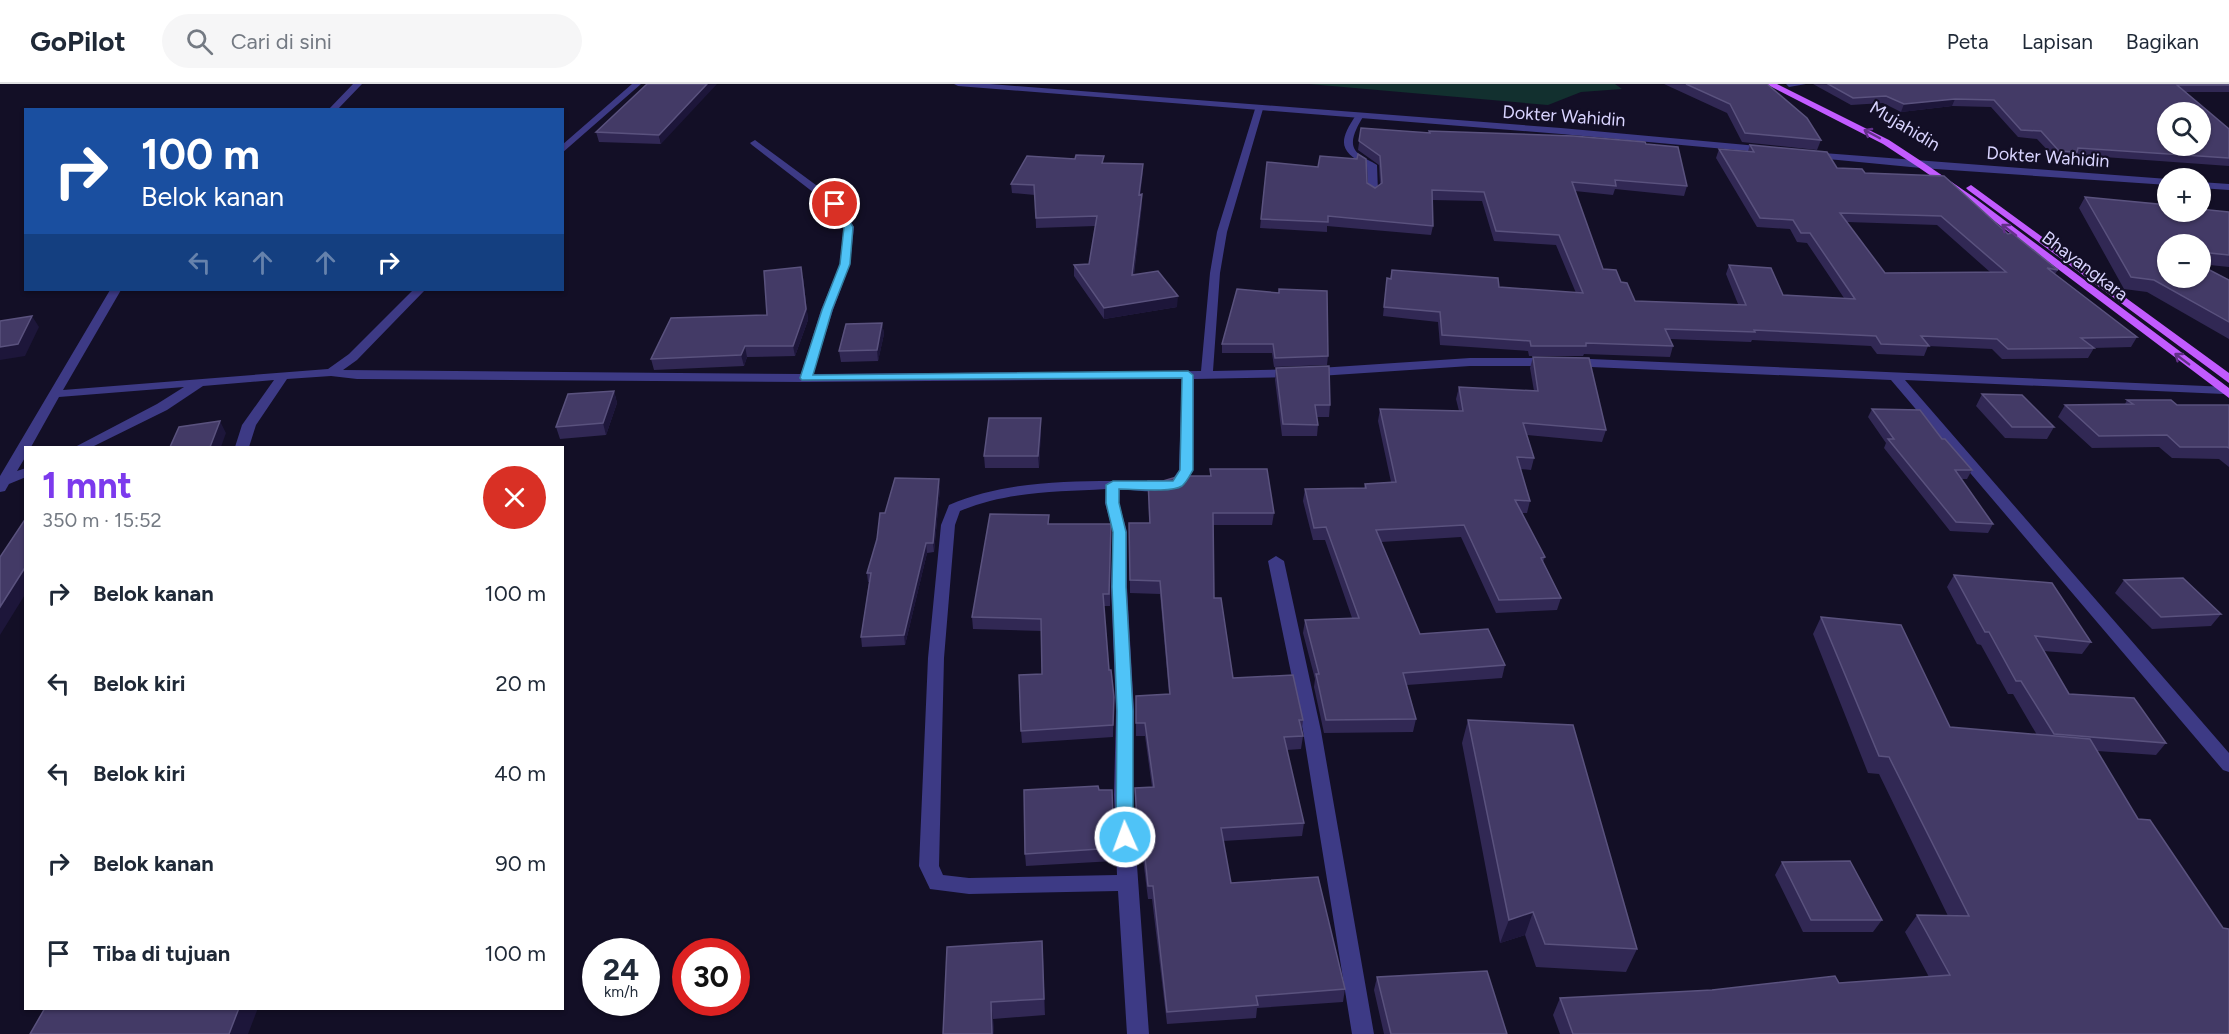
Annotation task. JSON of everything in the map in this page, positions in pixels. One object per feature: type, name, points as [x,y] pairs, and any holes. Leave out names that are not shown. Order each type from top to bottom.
[{"type":"main road","name":"Mujahidin","points":[[1770,84],[1832,113],[1886,142],[1921,165]]},
{"type":"main road","name":"Mujahidin","points":[[1788,85],[1874,124],[1941,166]]},
{"type":"main road","name":"Bhayangkara","points":[[1921,165],[2227,388]]},
{"type":"main road","name":"Bhayangkara","points":[[1941,166],[2227,388]]},
{"type":"street","points":[[334,108],[358,84]]},
{"type":"street","points":[[564,148],[637,84]]},
{"type":"street","name":"Dokter Wahidin","points":[[958,84],[1624,136],[1774,151]]},
{"type":"street","points":[[1788,85],[1802,84]]},
{"type":"street","points":[[1207,375],[1214,284],[1221,232],[1259,109]]},
{"type":"street","points":[[1359,117],[1348,142],[1353,155],[1372,165],[1373,192]]},
{"type":"street","points":[[755,143],[835,204],[849,227],[845,264],[827,310],[806,378]]},
{"type":"street","name":"Dokter Wahidin","points":[[1797,153],[1921,165],[2157,181]]},
{"type":"street","points":[[2211,186],[2229,187]]},
{"type":"street","points":[[24,446],[114,291]]},
{"type":"street","points":[[331,372],[360,350],[418,291]]},
{"type":"street","points":[[55,394],[331,372],[369,375],[806,378],[1207,375],[1304,374],[1470,362],[1523,362],[2227,388]]},
{"type":"street","points":[[1127,883],[969,886],[937,883],[929,866],[936,658],[948,525],[954,508],[971,499],[1013,491],[1177,484],[1186,470],[1188,375]]},
{"type":"street","points":[[1894,375],[2229,765]]},
{"type":"street","points":[[242,446],[249,425],[283,376]]},
{"type":"street","points":[[84,446],[162,407],[201,382]]},
{"type":"street","points":[[2,484],[24,447]]},
{"type":"street","points":[[2,484],[24,473]]},
{"type":"street","points":[[1113,485],[1112,503],[1120,532],[1119,587],[1125,711],[1123,795],[1138,1034]]},
{"type":"street","points":[[1276,561],[1312,731],[1363,1034]]},
{"type":"green space","points":[[1309,84],[1615,84],[1622,89],[1581,92],[1548,105]]},
{"type":"building","points":[[647,84],[707,84],[659,135],[596,132]]},
{"type":"building","points":[[1686,84],[1767,84],[1807,118],[1821,140],[1745,133],[1730,104]]},
{"type":"building","points":[[1828,84],[2229,84],[2177,85],[2197,102],[2157,102],[2157,153],[2078,148],[2077,152],[2059,151],[2041,131],[2021,130],[1994,100],[1955,99],[1904,104],[1886,96],[1853,98]]},
{"type":"building","points":[[2211,114],[2229,129],[2229,158],[2199,156],[2211,156]]},
{"type":"building","points":[[1361,128],[1430,133],[1429,131],[1573,136],[1678,147],[1687,186],[1615,180],[1616,186],[1572,182],[1603,269],[1616,270],[1621,282],[1627,283],[1635,301],[1746,305],[1729,265],[1771,268],[1783,295],[1855,299],[1810,233],[1801,233],[1793,220],[1760,218],[1719,149],[1754,152],[1750,145],[1827,152],[1837,168],[1862,169],[1865,173],[1944,176],[2008,234],[2012,233],[2058,270],[2047,268],[2137,337],[2081,338],[2094,348],[2008,349],[1997,339],[1921,336],[1929,346],[1881,344],[1876,336],[1754,330],[1755,332],[1665,329],[1673,346],[1586,343],[1586,346],[1531,346],[1530,341],[1442,335],[1440,312],[1384,307],[1387,278],[1391,279],[1392,270],[1498,278],[1499,287],[1583,293],[1559,235],[1496,231],[1484,192],[1432,190],[1433,226],[1328,216],[1328,222],[1261,219],[1267,162],[1318,167],[1320,156],[1357,159],[1358,154],[1366,159],[1367,183],[1375,188],[1382,183],[1380,156],[1359,141]],"holes":[[[1840,213],[1941,216],[2006,272],[1885,273]]]},
{"type":"building","points":[[1076,155],[1104,156],[1102,163],[1143,164],[1139,195],[1142,194],[1132,275],[1158,271],[1178,296],[1104,308],[1074,265],[1089,264],[1097,216],[1036,218],[1034,185],[1011,184],[1027,156],[1075,159]]},
{"type":"building","points":[[2085,197],[2157,204],[2157,222],[2211,222],[2211,210],[2229,212],[2229,255],[2211,253],[2211,234],[2157,234],[2157,282],[2131,277]]},
{"type":"building","points":[[801,267],[806,309],[793,346],[745,346],[741,355],[651,359],[671,318],[767,315],[764,271]]},
{"type":"building","points":[[2211,271],[2229,280],[2229,322],[2168,288],[2211,288]]},
{"type":"building","points":[[1237,289],[1279,293],[1279,289],[1327,291],[1328,356],[1275,358],[1273,344],[1222,344]]},
{"type":"building","points":[[32,316],[18,344],[0,347],[0,321]]},
{"type":"building","points":[[882,323],[877,350],[839,351],[846,324]]},
{"type":"building","points":[[1533,357],[1589,358],[1606,430],[1523,423],[1534,458],[1517,457],[1530,501],[1515,500],[1545,557],[1541,558],[1561,598],[1499,600],[1464,525],[1376,530],[1420,634],[1488,629],[1505,665],[1403,673],[1416,719],[1326,720],[1316,674],[1319,674],[1305,620],[1359,618],[1326,527],[1314,528],[1305,489],[1366,488],[1365,484],[1396,482],[1380,409],[1463,411],[1459,387],[1538,391]]},
{"type":"building","points":[[1329,366],[1330,405],[1315,405],[1318,425],[1283,424],[1276,368]]},
{"type":"building","points":[[614,391],[603,423],[556,427],[568,394]]},
{"type":"building","points":[[1982,394],[2022,395],[2054,427],[2012,427]]},
{"type":"building","points":[[2127,400],[2171,400],[2177,405],[2229,405],[2229,448],[2180,447],[2167,435],[2099,436],[2065,405],[2133,404]]},
{"type":"building","points":[[1872,409],[1920,410],[1942,439],[1945,439],[1972,470],[1955,470],[1993,524],[1956,522],[1888,439],[1894,439]]},
{"type":"building","points":[[989,418],[1041,418],[1038,456],[984,456]]},
{"type":"building","points":[[220,421],[210,446],[170,446],[179,427]]},
{"type":"building","points":[[1210,469],[1267,469],[1274,513],[1213,513],[1214,598],[1221,598],[1233,678],[1293,675],[1303,720],[1299,720],[1303,736],[1284,737],[1304,823],[1221,828],[1231,883],[1318,877],[1345,989],[1256,996],[1258,1005],[1167,1012],[1153,886],[1148,886],[1144,847],[1139,847],[1135,788],[1154,787],[1145,723],[1136,723],[1136,696],[1170,694],[1160,581],[1130,580],[1129,523],[1150,523],[1148,481],[1163,481],[1180,476],[1211,476]]},
{"type":"building","points":[[895,478],[939,479],[933,543],[926,543],[904,635],[861,637],[871,573],[867,573],[877,539],[880,513],[885,513]]},
{"type":"building","points":[[990,514],[1049,515],[1048,524],[1111,524],[1109,594],[1103,594],[1109,670],[1111,670],[1114,697],[1113,725],[1021,731],[1019,675],[1042,674],[1041,619],[972,617]]},
{"type":"building","points":[[24,521],[24,569],[0,607],[0,557]]},
{"type":"building","points":[[1954,575],[2052,583],[2091,642],[2035,636],[2069,694],[2134,698],[2166,743],[2054,734],[2021,681],[2016,681],[1989,632],[1985,632]]},
{"type":"building","points":[[2183,578],[2221,614],[2161,617],[2124,580]]},
{"type":"building","points":[[1821,617],[1901,625],[1950,727],[2090,739],[2138,819],[2150,820],[2223,928],[2229,929],[2229,1034],[1573,1034],[1560,998],[1712,990],[1835,976],[1839,983],[1950,975],[1917,915],[1969,916],[1889,757],[1879,756]]},
{"type":"building","points":[[1468,720],[1573,725],[1637,949],[1545,944],[1533,912],[1509,920]]},
{"type":"building","points":[[1098,786],[1099,790],[1112,790],[1114,848],[1025,854],[1024,790]]},
{"type":"building","points":[[1850,861],[1882,920],[1811,920],[1782,862]]},
{"type":"building","points":[[1042,941],[1044,999],[991,1002],[992,1034],[943,1034],[947,947]]},
{"type":"building","points":[[1487,971],[1507,1034],[1391,1034],[1377,977]]},
{"type":"building","points":[[44,1010],[238,1010],[229,1034],[30,1034]]},
{"type":"route","points":[[835,204],[849,227],[848,248],[845,264],[827,310],[806,378],[1188,375],[1186,470],[1182,479],[1177,484],[1167,486],[1113,485],[1111,495],[1120,532],[1119,587],[1125,711],[1123,795],[1125,837]]}]
